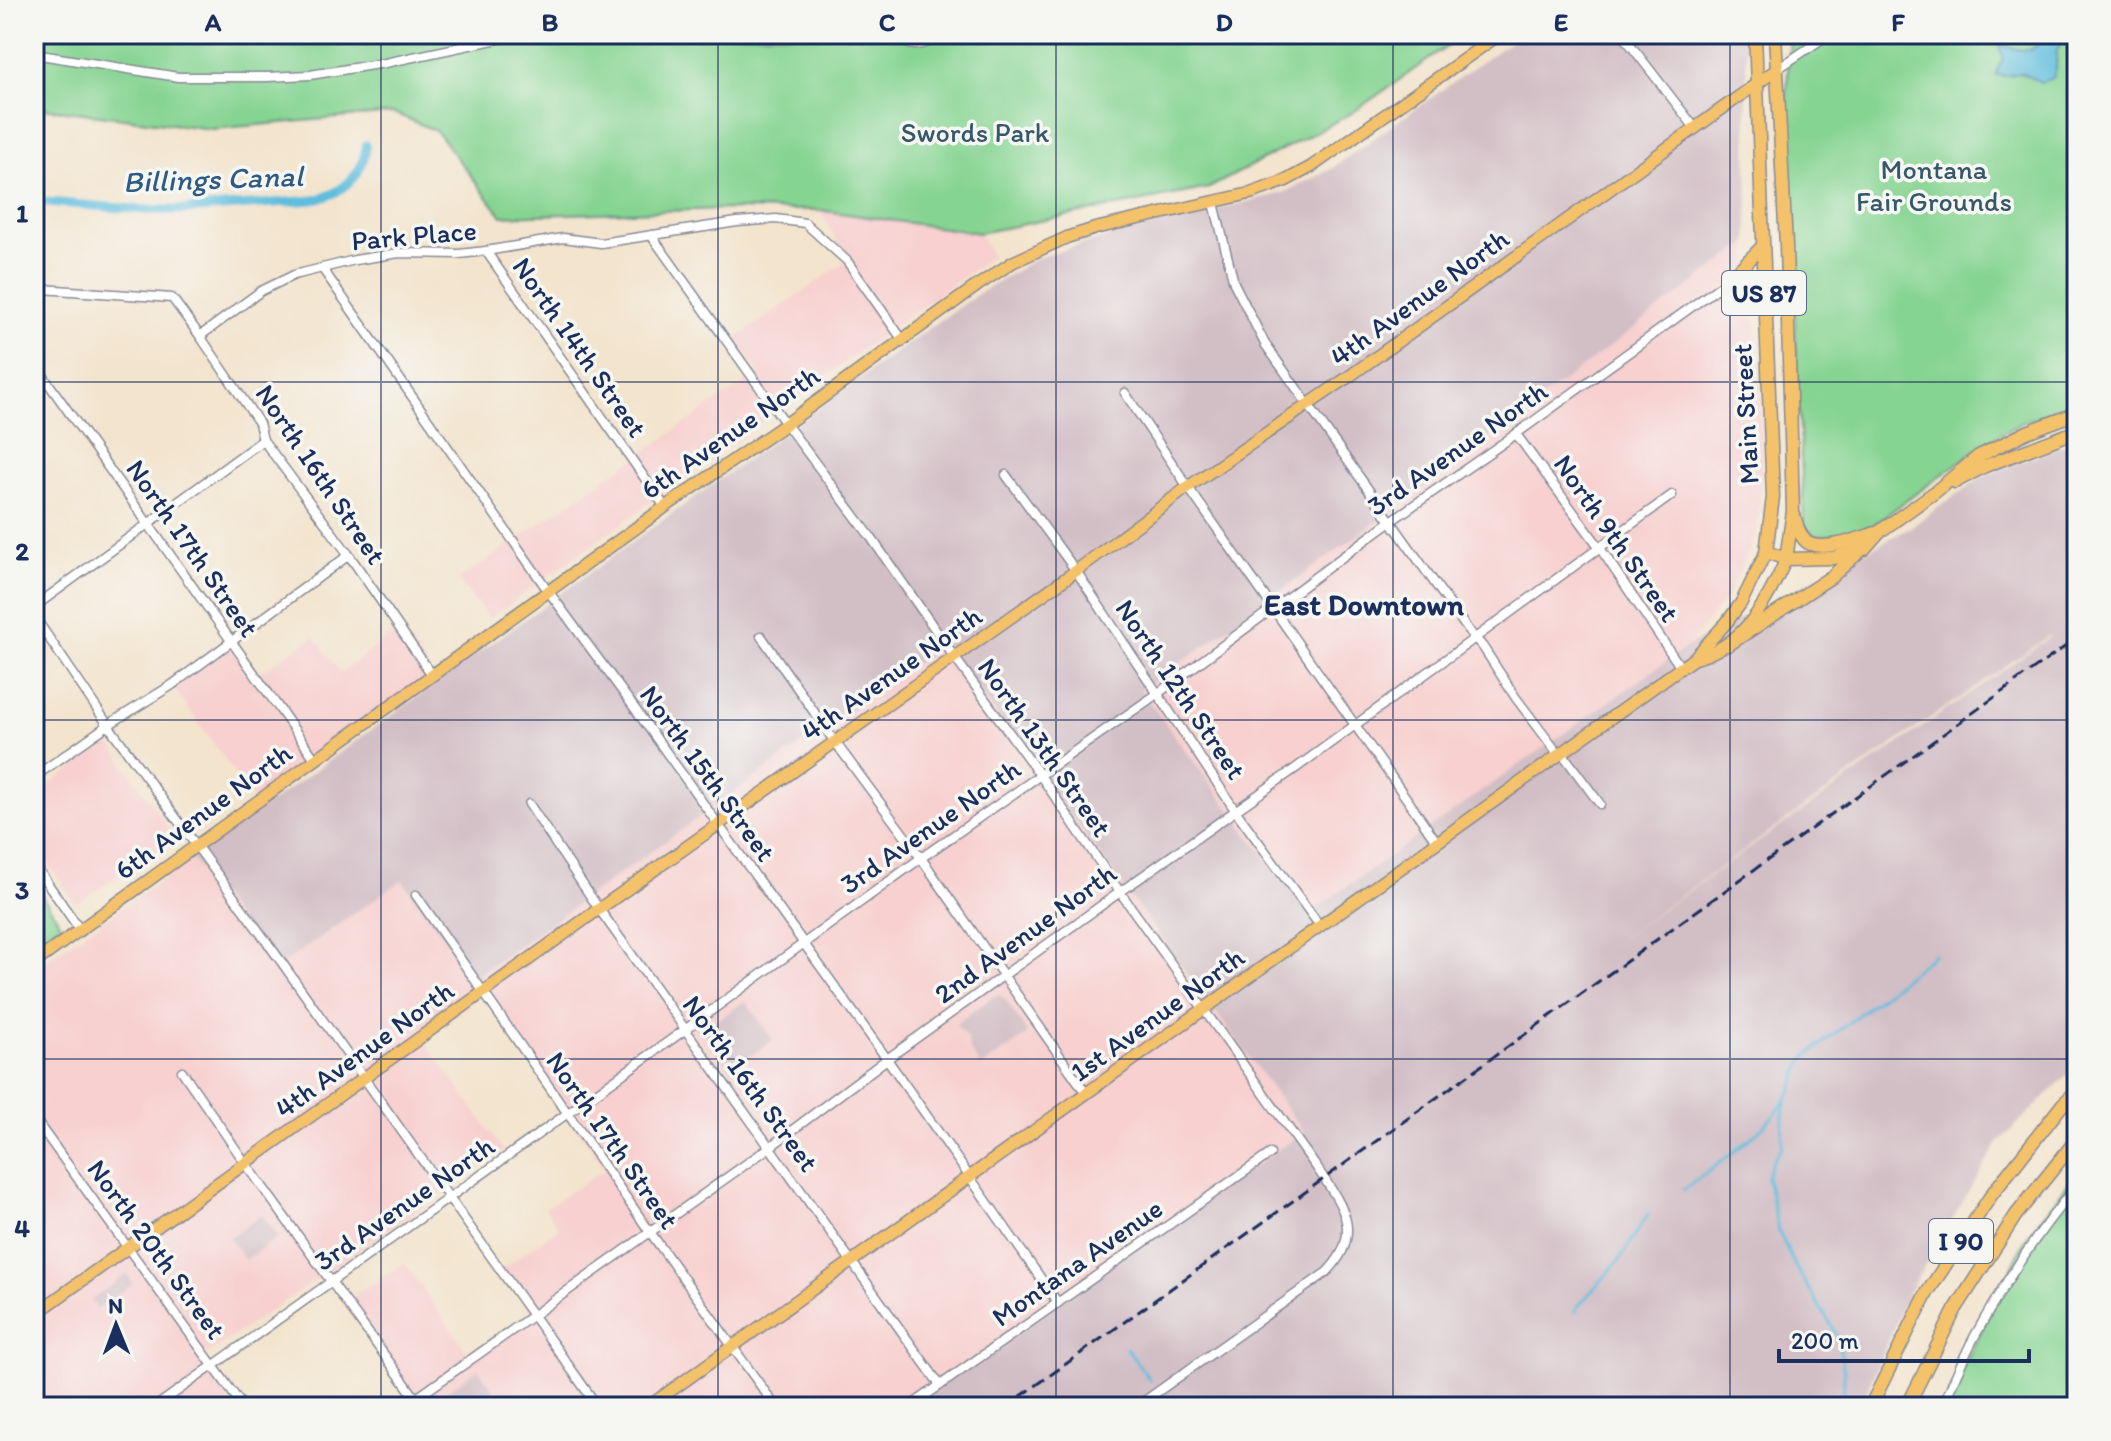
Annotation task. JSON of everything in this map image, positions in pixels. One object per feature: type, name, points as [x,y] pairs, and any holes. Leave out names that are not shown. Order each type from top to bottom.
[{"type":"highway","name":"Main Street","points":[[1755,34],[1773,497],[1766,552]]},
{"type":"highway","name":"Main Street","points":[[1775,34],[1786,245],[1793,511]]},
{"type":"highway","points":[[1730,279],[1763,246]]},
{"type":"highway","points":[[1730,279],[1754,282],[1764,295]]},
{"type":"highway","points":[[1728,645],[1831,577],[1879,532],[1979,456],[2027,432],[2077,413]]},
{"type":"highway","points":[[1935,492],[1985,466],[2077,431]]},
{"type":"highway","name":"US 87","points":[[1793,511],[1797,528],[1810,544],[1836,545],[1879,532]]},
{"type":"highway","name":"1st Avenue North","points":[[1786,559],[1793,511]]},
{"type":"highway","points":[[1766,552],[1786,559],[1833,558],[1864,549]]},
{"type":"highway","name":"I 90","points":[[1870,1407],[1927,1293],[1967,1231],[1992,1194],[2063,1104],[2077,1091]]},
{"type":"highway","name":"I 90","points":[[1907,1407],[1955,1310],[2016,1215],[2077,1139]]},
{"type":"main road","name":"6th Avenue North","points":[[34,963],[665,507],[1001,269],[1054,242],[1097,228],[1214,203],[1285,181],[1311,167],[1500,34]]},
{"type":"main road","name":"4th Avenue North","points":[[34,1315],[599,909],[955,658],[1188,487],[1308,406],[1776,70]]},
{"type":"main road","name":"1st Avenue North","points":[[648,1407],[1693,659],[1741,603],[1766,552]]},
{"type":"main road","name":"1st Avenue North","points":[[1693,659],[1728,645],[1742,632],[1772,592],[1786,559]]},
{"type":"street","points":[[34,54],[178,77],[267,77],[310,75],[385,63],[522,34]]},
{"type":"street","points":[[890,34],[902,44],[920,46],[944,34]]},
{"type":"street","points":[[1622,34],[1695,128]]},
{"type":"street","points":[[1776,70],[1825,37]]},
{"type":"street","points":[[1214,203],[1234,283],[1265,344],[1516,698],[1600,804]]},
{"type":"street","name":"Park Place","points":[[200,336],[261,291],[294,275],[355,260],[399,253],[459,254],[563,238],[601,243],[776,219],[805,223],[847,261],[902,339]]},
{"type":"street","name":"North 13th Street","points":[[651,235],[1040,775],[1317,1168],[1346,1218],[1347,1237],[1336,1262],[1310,1285],[1136,1407]]},
{"type":"street","name":"North 14th Street","points":[[486,251],[665,507]]},
{"type":"street","name":"North 15th Street","points":[[322,268],[549,592],[887,1059],[1058,1303]]},
{"type":"street","name":"3rd Avenue North","points":[[155,1407],[568,1114],[921,858],[1157,694],[1391,521],[1730,279]]},
{"type":"street","name":"North 16th Street","points":[[34,295],[42,289],[172,298],[259,423],[263,440],[349,555],[432,675]]},
{"type":"street","name":"North 17th Street","points":[[34,363],[315,759]]},
{"type":"street","points":[[1125,393],[1437,842]]},
{"type":"street","name":"North 9th Street","points":[[1516,434],[1600,548],[1681,668]]},
{"type":"street","points":[[34,607],[263,440]]},
{"type":"street","name":"North 12th Street","points":[[1006,475],[1076,571],[1235,810],[1320,926]]},
{"type":"street","name":"2nd Avenue North","points":[[404,1407],[770,1147],[887,1059],[1356,725],[1672,495]]},
{"type":"street","points":[[34,777],[172,685],[349,555]]},
{"type":"street","points":[[34,616],[108,725],[598,1407]]},
{"type":"street","points":[[761,636],[1086,1093]]},
{"type":"street","name":"North 16th Street","points":[[529,804],[599,909],[940,1385]]},
{"type":"street","points":[[34,864],[80,930]]},
{"type":"street","name":"North 17th Street","points":[[416,895],[650,1232],[776,1407]]},
{"type":"street","points":[[182,1071],[422,1407]]},
{"type":"street","name":"North 20th Street","points":[[34,1118],[243,1407]]},
{"type":"street","name":"Montana Avenue","points":[[909,1407],[1270,1154]]},
{"type":"street","points":[[1942,1407],[1975,1336],[2014,1270],[2077,1185]]},
{"type":"shaded area","points":[[1521,34],[1746,34],[1748,242],[1374,524],[1141,691],[1308,914],[1688,646],[1908,529],[1983,476],[2077,440],[2077,1065],[1998,1143],[1910,1290],[1860,1407],[906,1407],[1304,1132],[944,643],[473,978],[402,880],[275,969],[192,859],[973,297],[1037,258],[1138,228],[1283,193],[1331,169]],"holes":[[[2050,637],[1602,952],[1903,737]]]},
{"type":"shaded area","points":[[820,210],[979,233],[992,256],[489,619],[458,580],[759,373],[735,339],[847,261]]},
{"type":"shaded area","points":[[1748,242],[1764,442],[1757,534],[1725,600],[1688,646],[1313,921],[1140,692]]},
{"type":"shaded area","points":[[400,628],[432,675],[256,803],[172,686],[232,642],[256,675],[314,636],[341,673]]},
{"type":"shaded area","points":[[944,642],[1304,1132],[905,1407],[392,1407],[412,1392],[342,1303],[404,1263],[472,1358],[533,1315],[501,1270],[559,1228],[545,1208],[606,1169],[483,994],[422,1037],[504,1151],[200,1359],[233,1407],[34,1407],[34,968],[192,859],[275,969],[402,880],[473,978]]},
{"type":"shaded area","points":[[109,742],[175,837],[76,904],[34,844],[34,796]]},
{"type":"shaded area","points":[[999,995],[1027,1032],[1026,1036],[981,1067],[956,1024]]},
{"type":"shaded area","points":[[745,1001],[773,1040],[731,1070],[703,1031]]},
{"type":"shaded area","points":[[262,1215],[278,1237],[245,1260],[229,1238]]},
{"type":"shaded area","points":[[127,1274],[133,1284],[97,1309],[91,1300]]},
{"type":"shaded area","points":[[478,1369],[493,1389],[492,1397],[477,1407],[439,1407],[434,1400]]},
{"type":"green space","name":"Swords Park","points":[[34,34],[1465,34],[1352,113],[1209,188],[979,233],[819,210],[727,209],[502,216],[436,131],[394,113],[212,129],[34,107]]},
{"type":"green space","name":"Montana Fair Grounds","points":[[1790,34],[2077,34],[2077,402],[2021,423],[1987,442],[1870,527],[1847,535],[1814,536],[1804,525],[1786,105]]},
{"type":"green space","points":[[34,884],[61,924],[34,943]]},
{"type":"green space","points":[[2077,1172],[2077,1407],[1944,1407],[2026,1238]]},
{"type":"water","points":[[2043,34],[2072,34],[2057,50],[2053,78],[2041,82],[2020,73],[1996,75],[2002,61],[2001,46],[2031,50]]},
{"type":"waterway","name":"Billings Canal","points":[[34,201],[184,210],[314,200],[334,193],[350,182],[361,165],[366,145]]},
{"type":"waterway","points":[[1684,1190],[1740,1147],[1778,1111],[1793,1088],[1806,1057],[1934,954]]},
{"type":"waterway","points":[[1787,1101],[1783,1114],[1782,1147],[1767,1177],[1778,1230],[1796,1268],[1838,1337],[1844,1372],[1843,1407]]},
{"type":"waterway","points":[[1575,1312],[1618,1262],[1648,1215]]},
{"type":"waterway","points":[[1126,1348],[1150,1380]]},
{"type":"railway","points":[[1006,1407],[2077,638]]},
{"type":"district","name":"East Downtown","points":[[1364,605]]}]
